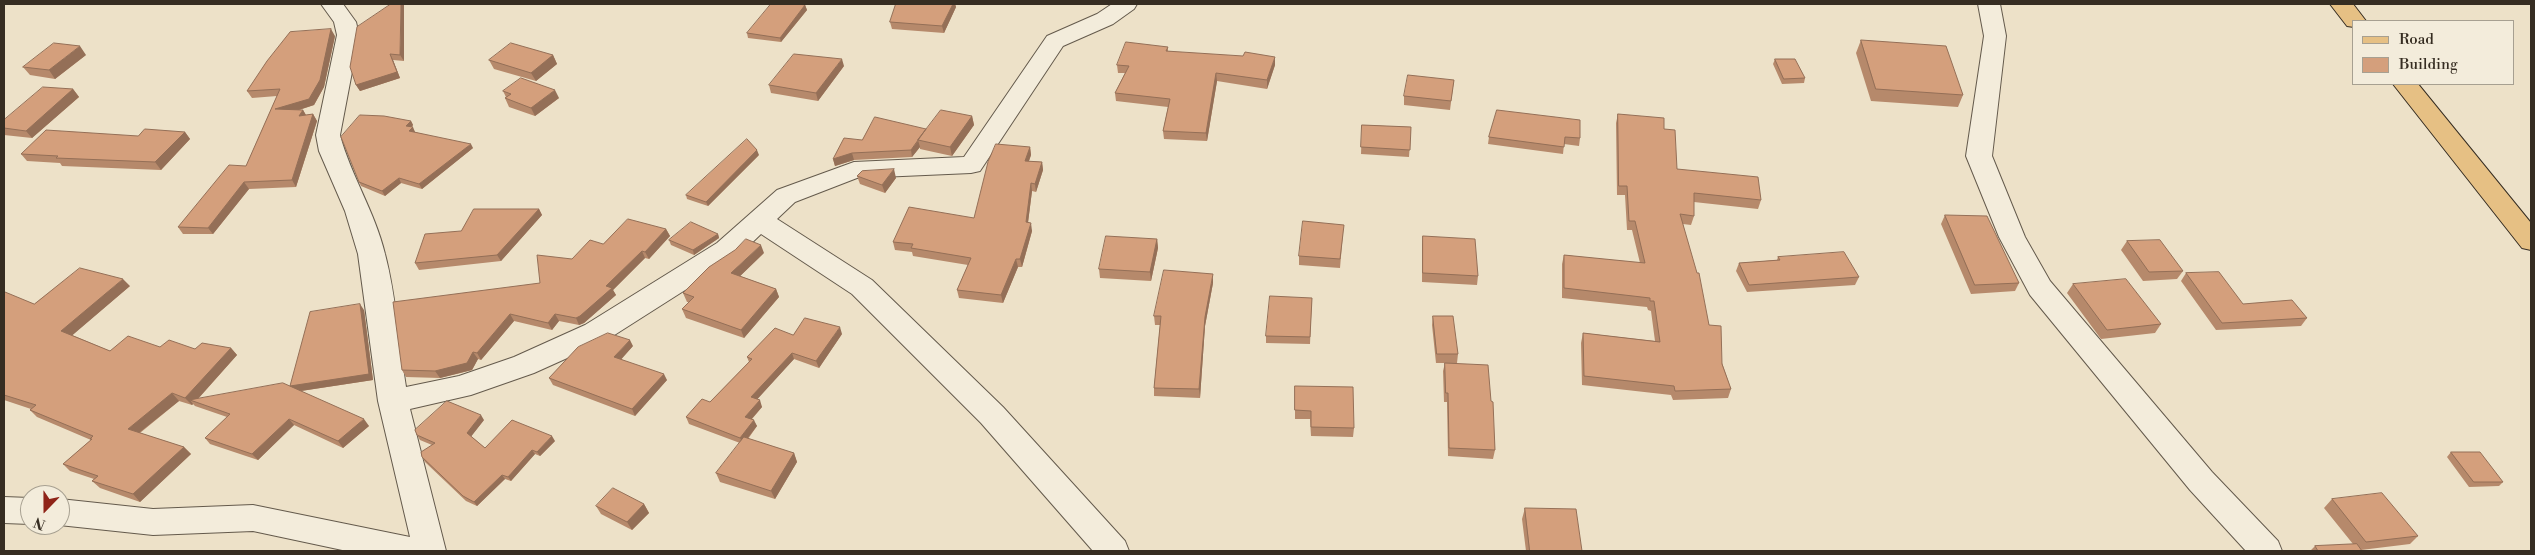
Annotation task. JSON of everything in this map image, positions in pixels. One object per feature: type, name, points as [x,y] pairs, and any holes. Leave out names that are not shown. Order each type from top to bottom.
[{"type":"main road","points":[[2341,4],[2354,20]]},
{"type":"main road","points":[[2406,85],[2531,241]]},
{"type":"street","points":[[332,4],[346,22],[348,35],[328,135],[332,151],[358,211],[372,254],[393,401],[430,551]]},
{"type":"street","points":[[393,401],[461,387],[524,365],[596,333],[727,250],[786,196],[854,170],[971,165],[1055,41],[1105,19],[1126,4]]},
{"type":"street","points":[[1989,4],[1995,36],[1979,156],[2012,237],[2040,288],[2201,481],[2266,551]]},
{"type":"street","points":[[760,221],[862,287],[992,415],[1113,551]]},
{"type":"street","points":[[4,510],[20,511]]},
{"type":"street","points":[[70,513],[153,522],[253,518],[412,551]]},
{"type":"building","points":[[391,4],[401,4],[400,55],[390,54],[397,72],[356,85],[350,67],[357,27]]},
{"type":"building","points":[[771,4],[805,5],[780,38],[747,33]]},
{"type":"building","points":[[896,4],[953,4],[942,26],[890,22]]},
{"type":"building","points":[[331,29],[320,80],[309,99],[275,109],[303,110],[299,116],[313,114],[292,180],[244,182],[208,228],[178,227],[229,165],[246,166],[280,89],[247,91],[267,61],[290,32]]},
{"type":"building","points":[[1861,40],[1946,46],[1963,95],[1876,89]]},
{"type":"building","points":[[1126,42],[1168,47],[1166,51],[1243,56],[1245,52],[1275,57],[1267,80],[1216,73],[1206,133],[1163,131],[1170,99],[1115,93],[1129,66],[1117,65]]},
{"type":"building","points":[[54,43],[80,46],[49,70],[23,67]]},
{"type":"building","points":[[511,43],[553,55],[531,73],[489,60]]},
{"type":"building","points":[[794,54],[842,59],[816,93],[769,85]]},
{"type":"building","points":[[1775,59],[1795,59],[1805,78],[1784,79]]},
{"type":"building","points":[[1408,75],[1454,80],[1451,101],[1404,96]]},
{"type":"building","points":[[521,78],[555,90],[531,108],[505,98],[511,94],[503,91]]},
{"type":"building","points":[[43,87],[73,89],[26,131],[4,128],[4,120]]},
{"type":"building","points":[[941,110],[972,116],[950,147],[918,140]]},
{"type":"building","points":[[1497,110],[1580,120],[1580,138],[1565,137],[1564,147],[1489,137]]},
{"type":"building","points":[[1618,114],[1664,118],[1664,129],[1675,130],[1677,169],[1758,177],[1761,200],[1694,193],[1694,216],[1680,214],[1697,273],[1699,273],[1709,325],[1721,326],[1722,364],[1731,389],[1675,391],[1674,386],[1584,376],[1583,333],[1660,342],[1654,301],[1650,301],[1650,298],[1564,288],[1564,255],[1645,263],[1635,221],[1629,221],[1627,186],[1619,186]]},
{"type":"building","points":[[360,115],[384,116],[411,121],[406,126],[413,127],[409,131],[471,144],[419,184],[399,178],[382,191],[359,182],[341,137]]},
{"type":"building","points":[[875,117],[926,129],[911,150],[852,153],[833,159],[844,138],[862,140]]},
{"type":"building","points":[[1362,125],[1411,127],[1410,150],[1361,147]]},
{"type":"building","points":[[145,129],[185,132],[155,162],[56,158],[58,156],[21,154],[46,130],[138,136]]},
{"type":"building","points":[[747,139],[757,150],[706,202],[686,195]]},
{"type":"building","points":[[996,144],[1030,147],[1025,161],[1042,162],[1035,184],[1031,183],[1026,222],[1031,223],[1020,259],[1016,259],[1001,295],[957,290],[971,258],[911,248],[913,244],[893,242],[909,207],[974,218],[988,162]]},
{"type":"building","points":[[894,169],[882,185],[857,176],[862,171]]},
{"type":"building","points":[[474,209],[539,209],[497,255],[415,263],[425,234],[461,231]]},
{"type":"building","points":[[1945,215],[1987,216],[2019,283],[1975,285]]},
{"type":"building","points":[[628,219],[666,229],[645,252],[642,251],[606,286],[612,288],[580,316],[576,318],[555,314],[548,323],[510,314],[477,353],[473,352],[467,363],[435,371],[402,370],[393,302],[540,283],[537,255],[572,259],[590,240],[603,244]]},
{"type":"building","points":[[1303,221],[1344,225],[1340,259],[1299,256]]},
{"type":"building","points":[[691,222],[718,234],[693,250],[669,240]]},
{"type":"building","points":[[1106,236],[1157,239],[1150,272],[1099,269]]},
{"type":"building","points":[[1423,236],[1475,239],[1478,276],[1423,273]]},
{"type":"building","points":[[746,239],[761,245],[731,273],[776,289],[741,330],[682,309],[694,297],[683,293],[709,267],[735,250]]},
{"type":"building","points":[[2160,240],[2183,271],[2149,272],[2127,241]]},
{"type":"building","points":[[1844,252],[1859,277],[1749,285],[1739,263],[1780,260],[1778,257]]},
{"type":"building","points":[[80,268],[123,279],[61,331],[110,351],[128,336],[160,347],[169,340],[195,349],[202,343],[231,348],[185,398],[172,393],[128,429],[184,447],[133,494],[92,481],[98,476],[63,464],[92,439],[90,439],[93,436],[30,410],[36,405],[4,395],[4,293],[34,304]]},
{"type":"building","points":[[1164,270],[1213,274],[1205,317],[1199,389],[1154,388],[1161,316],[1154,316]]},
{"type":"building","points":[[2219,272],[2243,304],[2292,300],[2307,318],[2222,323],[2186,273]]},
{"type":"building","points":[[2126,279],[2161,324],[2107,330],[2073,284]]},
{"type":"building","points":[[1270,296],[1312,298],[1310,337],[1266,336]]},
{"type":"building","points":[[360,304],[369,374],[290,386],[310,312]]},
{"type":"building","points":[[1433,316],[1453,316],[1458,354],[1437,354]]},
{"type":"building","points":[[805,318],[840,327],[816,361],[792,353],[751,397],[760,400],[745,417],[754,420],[740,438],[686,417],[702,399],[710,402],[752,359],[747,357],[775,328],[793,335]]},
{"type":"building","points":[[608,333],[630,340],[614,357],[664,374],[632,409],[549,378],[578,347]]},
{"type":"building","points":[[1445,363],[1488,365],[1491,401],[1493,402],[1495,450],[1449,448],[1448,393],[1446,393]]},
{"type":"building","points":[[283,383],[364,419],[338,441],[289,419],[252,454],[205,438],[230,414],[190,400]]},
{"type":"building","points":[[1295,386],[1353,387],[1354,428],[1311,427],[1311,411],[1295,410]]},
{"type":"building","points":[[447,401],[481,415],[467,433],[485,448],[512,420],[552,436],[537,452],[532,450],[508,477],[502,475],[474,502],[463,496],[422,457],[421,452],[435,443],[417,435],[415,430]]},
{"type":"building","points":[[744,437],[794,453],[771,491],[716,473]]},
{"type":"building","points":[[2451,452],[2480,452],[2503,482],[2474,482]]},
{"type":"building","points":[[613,488],[644,504],[627,522],[596,506]]},
{"type":"building","points":[[2382,493],[2418,536],[2366,542],[2332,499]]},
{"type":"building","points":[[1525,508],[1576,509],[1582,551],[1530,551]]},
{"type":"building","points":[[2357,544],[2362,551],[2318,551],[2315,546]]}]
